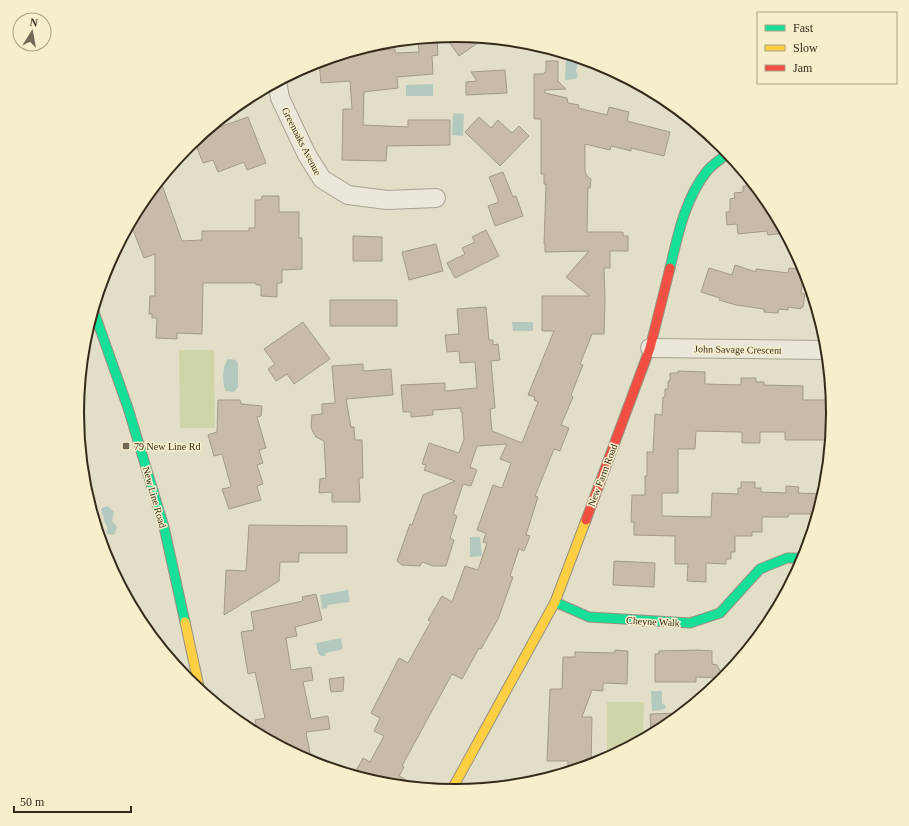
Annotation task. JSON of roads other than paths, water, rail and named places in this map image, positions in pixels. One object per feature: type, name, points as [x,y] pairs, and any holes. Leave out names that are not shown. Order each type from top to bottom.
[{"type":"street","name":"Greenoaks Avenue","points":[[278,87],[280,98],[307,155],[322,179],[348,196],[387,200],[436,198]]},
{"type":"street","name":"New Farm Road","points":[[455,784],[555,602],[650,348],[682,215],[694,190],[708,170],[723,157]]},
{"type":"street","name":"New Line Road","points":[[96,317],[128,408],[164,528],[198,680]]},
{"type":"street","name":"John Savage Crescent","points":[[650,348],[819,350]]},
{"type":"street","name":"Cheyne Walk","points":[[555,602],[589,617],[690,623],[720,613],[760,569],[787,558],[796,558]]},
{"type":"place","name":"79 New Line Rd","points":[[126,446]]}]
